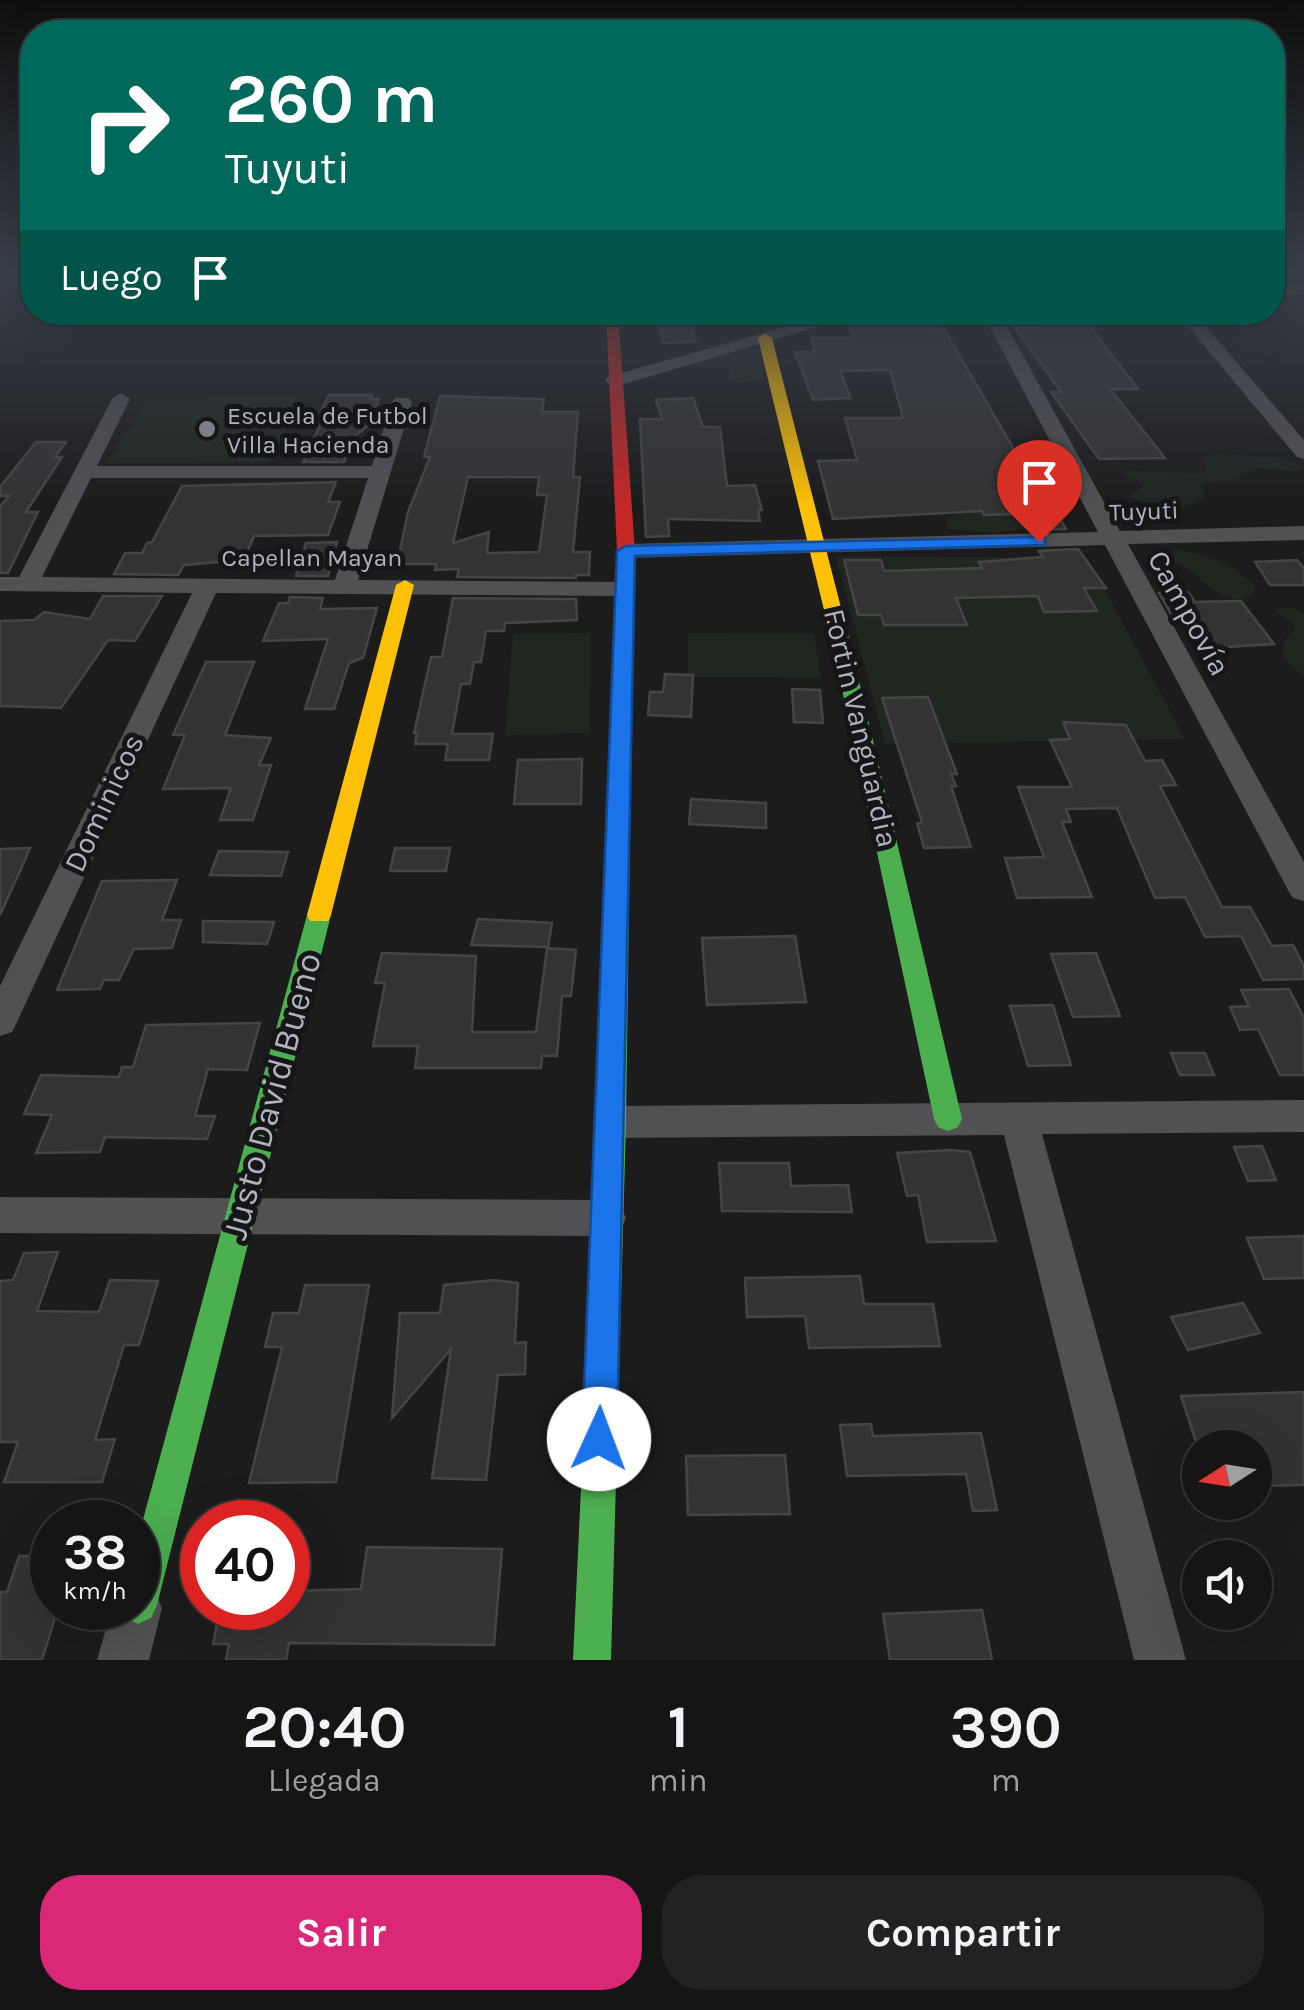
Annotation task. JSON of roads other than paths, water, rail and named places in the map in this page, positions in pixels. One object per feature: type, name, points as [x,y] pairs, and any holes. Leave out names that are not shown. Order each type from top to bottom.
[{"type":"street","points":[[592,1660],[612,1122],[626,551],[613,353]]},
{"type":"street","points":[[614,381],[711,353]]},
{"type":"street","name":"Fortin Vanguardia","points":[[769,353],[820,548],[948,1119]]},
{"type":"street","name":"Campovía","points":[[1012,353],[1304,890]]},
{"type":"street","points":[[1219,353],[1304,453]]},
{"type":"street","points":[[27,584],[122,399]]},
{"type":"street","points":[[345,585],[402,402]]},
{"type":"street","points":[[86,472],[382,472]]},
{"type":"street","name":"Tuyuti","points":[[626,551],[1304,533]]},
{"type":"street","name":"Capellan Mayan","points":[[0,584],[624,588]]},
{"type":"street","name":"Dominicos","points":[[0,1022],[208,584]]},
{"type":"street","name":"Justo David Bueno","points":[[160,1520],[405,585]]},
{"type":"street","points":[[612,1122],[1304,1116]]},
{"type":"street","points":[[1019,1119],[1160,1660]]},
{"type":"street","points":[[0,1215],[606,1218]]},
{"type":"street","name":"Justo David Bueno","points":[[123,1660],[131,1630]]},
{"type":"place","name":"Escuela de Futbol Villa Hacienda","points":[[207,429]]}]
